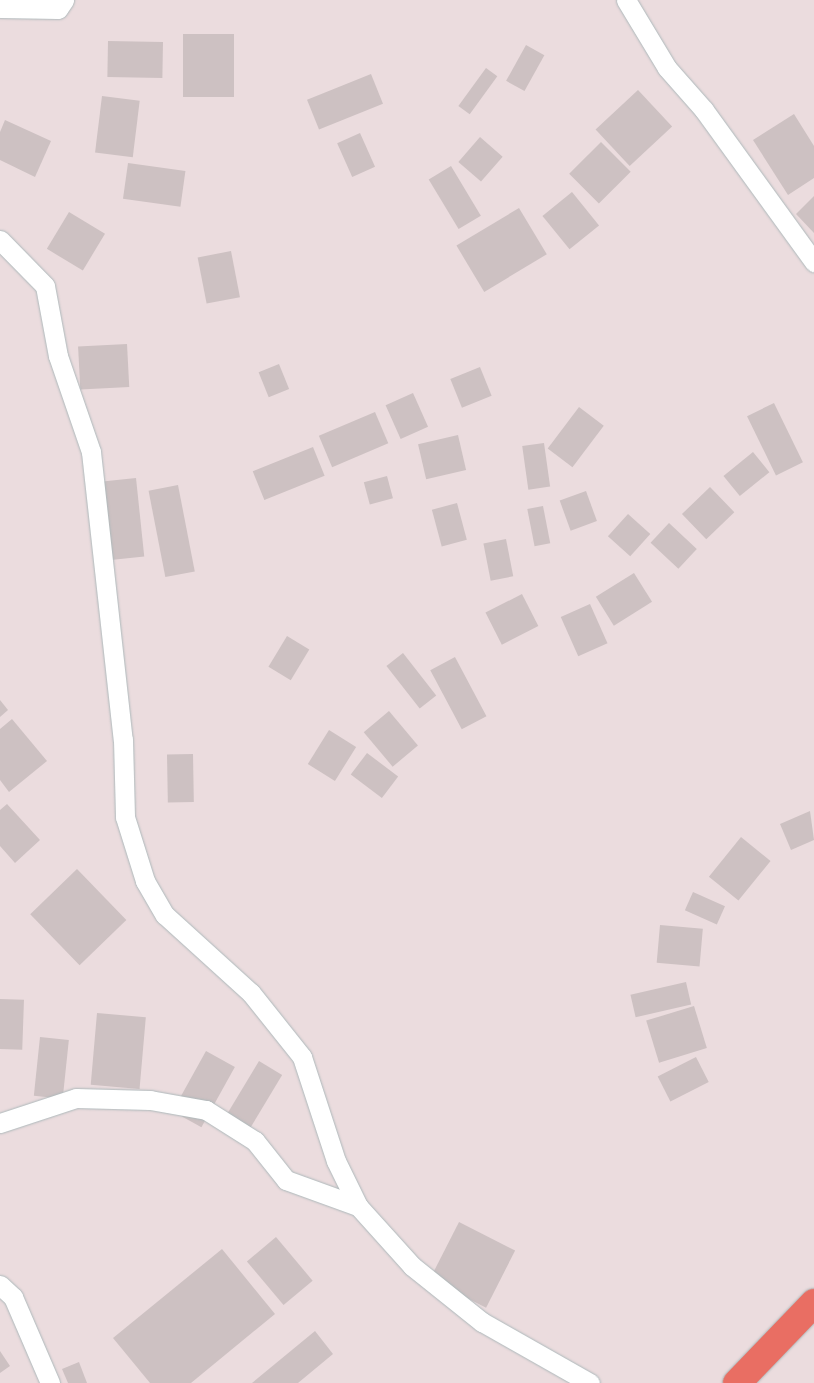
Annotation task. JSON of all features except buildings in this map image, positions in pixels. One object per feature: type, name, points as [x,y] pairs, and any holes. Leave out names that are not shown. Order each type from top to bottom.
[{"type":"main road","points":[[737,1383],[814,1303]]},
{"type":"street","points":[[0,8],[58,9],[64,0]]},
{"type":"street","points":[[626,0],[667,68],[704,110],[814,262]]},
{"type":"street","points":[[0,240],[45,286],[58,356],[91,452],[124,740],[125,817],[145,881],[165,915],[251,993],[302,1057],[336,1161],[358,1206],[412,1266],[482,1322],[590,1383]]},
{"type":"street","points":[[0,1123],[76,1098],[150,1100],[206,1110],[255,1141],[286,1180],[358,1206]]},
{"type":"street","points":[[0,1285],[13,1297],[50,1383]]}]
